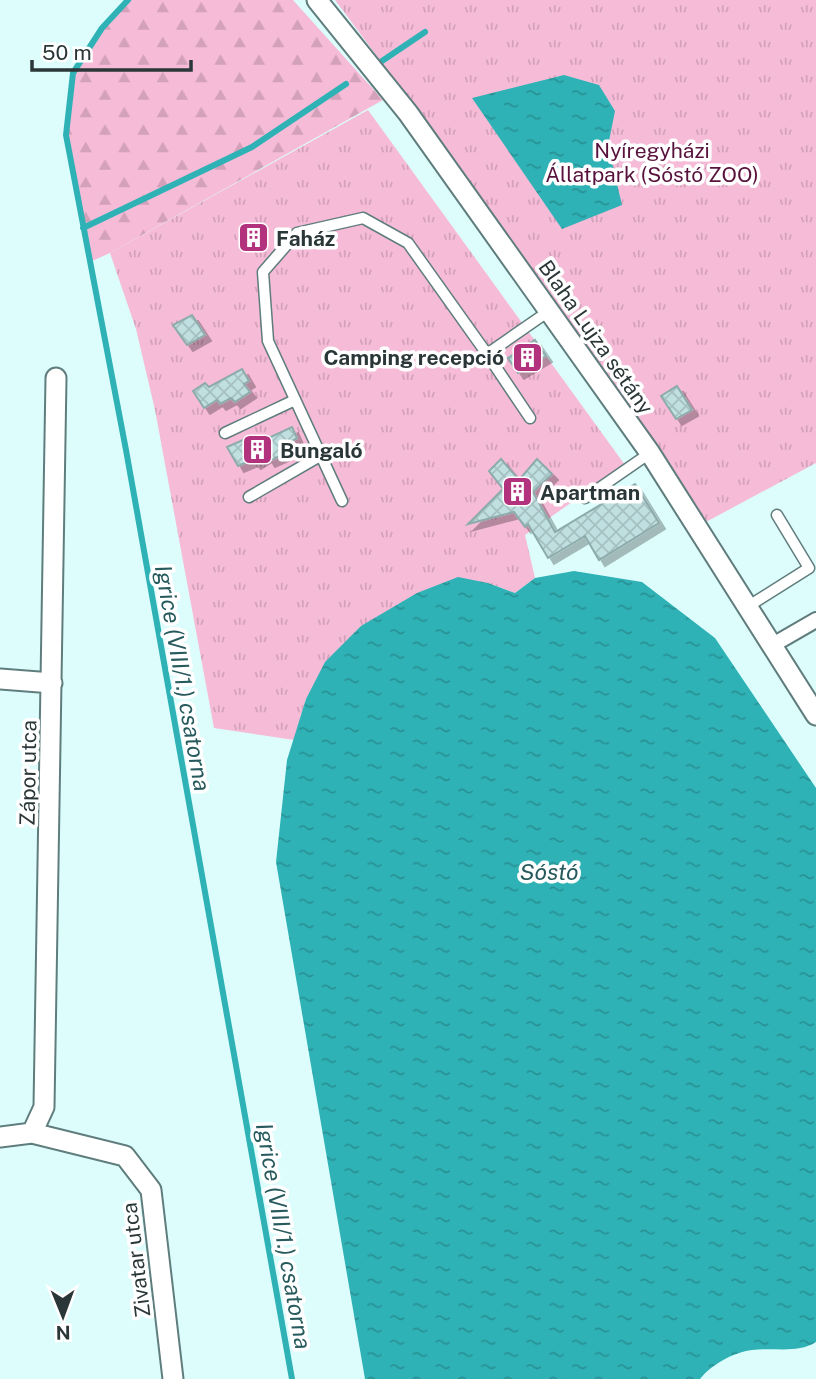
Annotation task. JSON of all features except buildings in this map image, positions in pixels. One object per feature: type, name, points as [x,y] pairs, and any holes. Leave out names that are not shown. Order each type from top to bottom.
[{"type":"street","name":"Blaha Lujza sétány","points":[[317,0],[408,113],[650,453],[816,715]]},
{"type":"street","name":"Zápor utca","points":[[32,1133],[44,1107],[56,378]]},
{"type":"street","points":[[771,646],[816,620]]},
{"type":"street","points":[[0,679],[52,682]]},
{"type":"street","points":[[0,1137],[32,1133]]},
{"type":"street","name":"Zivatar utca","points":[[32,1133],[125,1156],[151,1191],[173,1379]]},
{"type":"lane","points":[[342,501],[268,341],[263,272],[297,233],[363,218],[408,243],[530,418]]},
{"type":"lane","points":[[487,354],[549,311]]},
{"type":"lane","points":[[225,433],[295,400]]},
{"type":"lane","points":[[585,498],[650,453]]},
{"type":"lane","points":[[249,497],[320,456]]},
{"type":"lane","points":[[747,607],[809,568],[777,515]]},
{"type":"green space","points":[[128,0],[293,0],[383,100],[90,262],[66,135],[73,73],[102,28]]},
{"type":"green space","name":"Nyíregyházi Állatpark (Sóstó ZOO)","points":[[335,0],[816,0],[816,463],[704,523],[655,447],[403,91]]},
{"type":"green space","points":[[368,110],[625,465],[525,535],[535,578],[515,593],[488,583],[306,699],[294,740],[214,728],[155,410],[136,329],[110,253]]},
{"type":"water","points":[[564,75],[599,85],[615,111],[608,146],[622,205],[562,229],[472,98]]},
{"type":"water","name":"Sóstó","points":[[574,571],[642,582],[715,638],[816,788],[816,1342],[801,1348],[760,1349],[738,1353],[717,1364],[700,1379],[365,1379],[276,862],[287,760],[306,699],[325,662],[361,626],[417,593],[458,577],[488,583],[515,593],[535,578]]},
{"type":"waterway","name":"Igrice (VIII/1.) csatorna","points":[[128,0],[102,28],[73,73],[66,135],[126,450],[292,1379]]},
{"type":"waterway","points":[[382,61],[425,32]]},
{"type":"waterway","points":[[83,228],[252,147],[346,84]]},
{"type":"place","name":"Faház","points":[[253,238]]},
{"type":"place","name":"Camping recepció","points":[[527,357]]},
{"type":"place","name":"Bungaló","points":[[257,450]]},
{"type":"place","name":"Apartman","points":[[517,492]]}]
